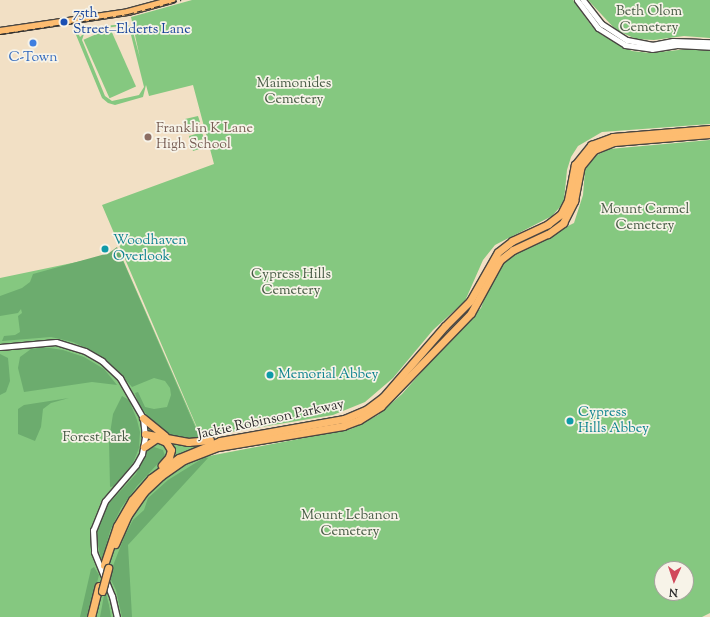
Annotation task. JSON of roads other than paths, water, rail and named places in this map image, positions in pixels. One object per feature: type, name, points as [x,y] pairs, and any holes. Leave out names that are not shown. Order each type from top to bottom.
[{"type":"highway","name":"Jackie Robinson Parkway","points":[[96,617],[106,567],[120,519],[136,494],[151,478],[173,461],[192,451],[234,439],[338,421],[367,409],[387,393],[474,296],[487,268],[498,252],[512,241],[552,222],[563,211],[570,196],[575,165],[590,145],[613,136],[710,129]]},
{"type":"highway","name":"Jackie Robinson Parkway","points":[[106,567],[118,536],[131,510],[149,487],[172,468],[211,449],[338,427],[359,420],[390,399],[477,304],[500,260],[513,250],[552,232],[566,219],[574,201],[580,170],[591,153],[609,143],[710,134]]},
{"type":"highway","points":[[666,138],[710,138]]},
{"type":"highway","points":[[143,418],[166,437]]},
{"type":"highway","points":[[145,435],[192,442],[234,439]]},
{"type":"highway","points":[[145,435],[157,438],[168,444],[170,454],[151,478]]},
{"type":"highway","points":[[144,447],[157,438]]},
{"type":"highway","name":"Jackie Robinson Parkway","points":[[91,617],[101,589]]},
{"type":"main road","points":[[0,31],[128,12],[172,0]]},
{"type":"street","points":[[577,0],[598,28],[625,45],[652,49],[677,45],[710,47]]},
{"type":"street","points":[[583,0],[602,24],[626,40],[652,45],[674,41],[710,42]]},
{"type":"street","points":[[0,347],[56,342],[84,351],[102,361],[120,378],[143,418],[145,435],[144,447],[136,466],[105,502],[93,530],[94,552],[112,596],[117,617]]},
{"type":"railway","points":[[0,34],[128,14],[181,0]]},
{"type":"place","name":"75th Street–Elderts Lane","points":[[64,22]]},
{"type":"place","name":"C-Town","points":[[33,43]]},
{"type":"place","name":"Franklin K Lane High School","points":[[148,137]]},
{"type":"place","name":"Woodhaven Overlook","points":[[105,249]]},
{"type":"place","name":"Memorial Abbey","points":[[270,375]]},
{"type":"place","name":"Cypress Hills Abbey","points":[[570,421]]},
{"type":"park label","name":"Beth Olom Cemetery","points":[[649,20]]},
{"type":"park label","name":"Maimonides Cemetery","points":[[294,92]]},
{"type":"park label","name":"Mount Carmel Cemetery","points":[[645,218]]},
{"type":"park label","name":"Cypress Hills Cemetery","points":[[291,284]]},
{"type":"park label","name":"Forest Park","points":[[96,438]]},
{"type":"park label","name":"Mount Lebanon Cemetery","points":[[350,524]]}]
